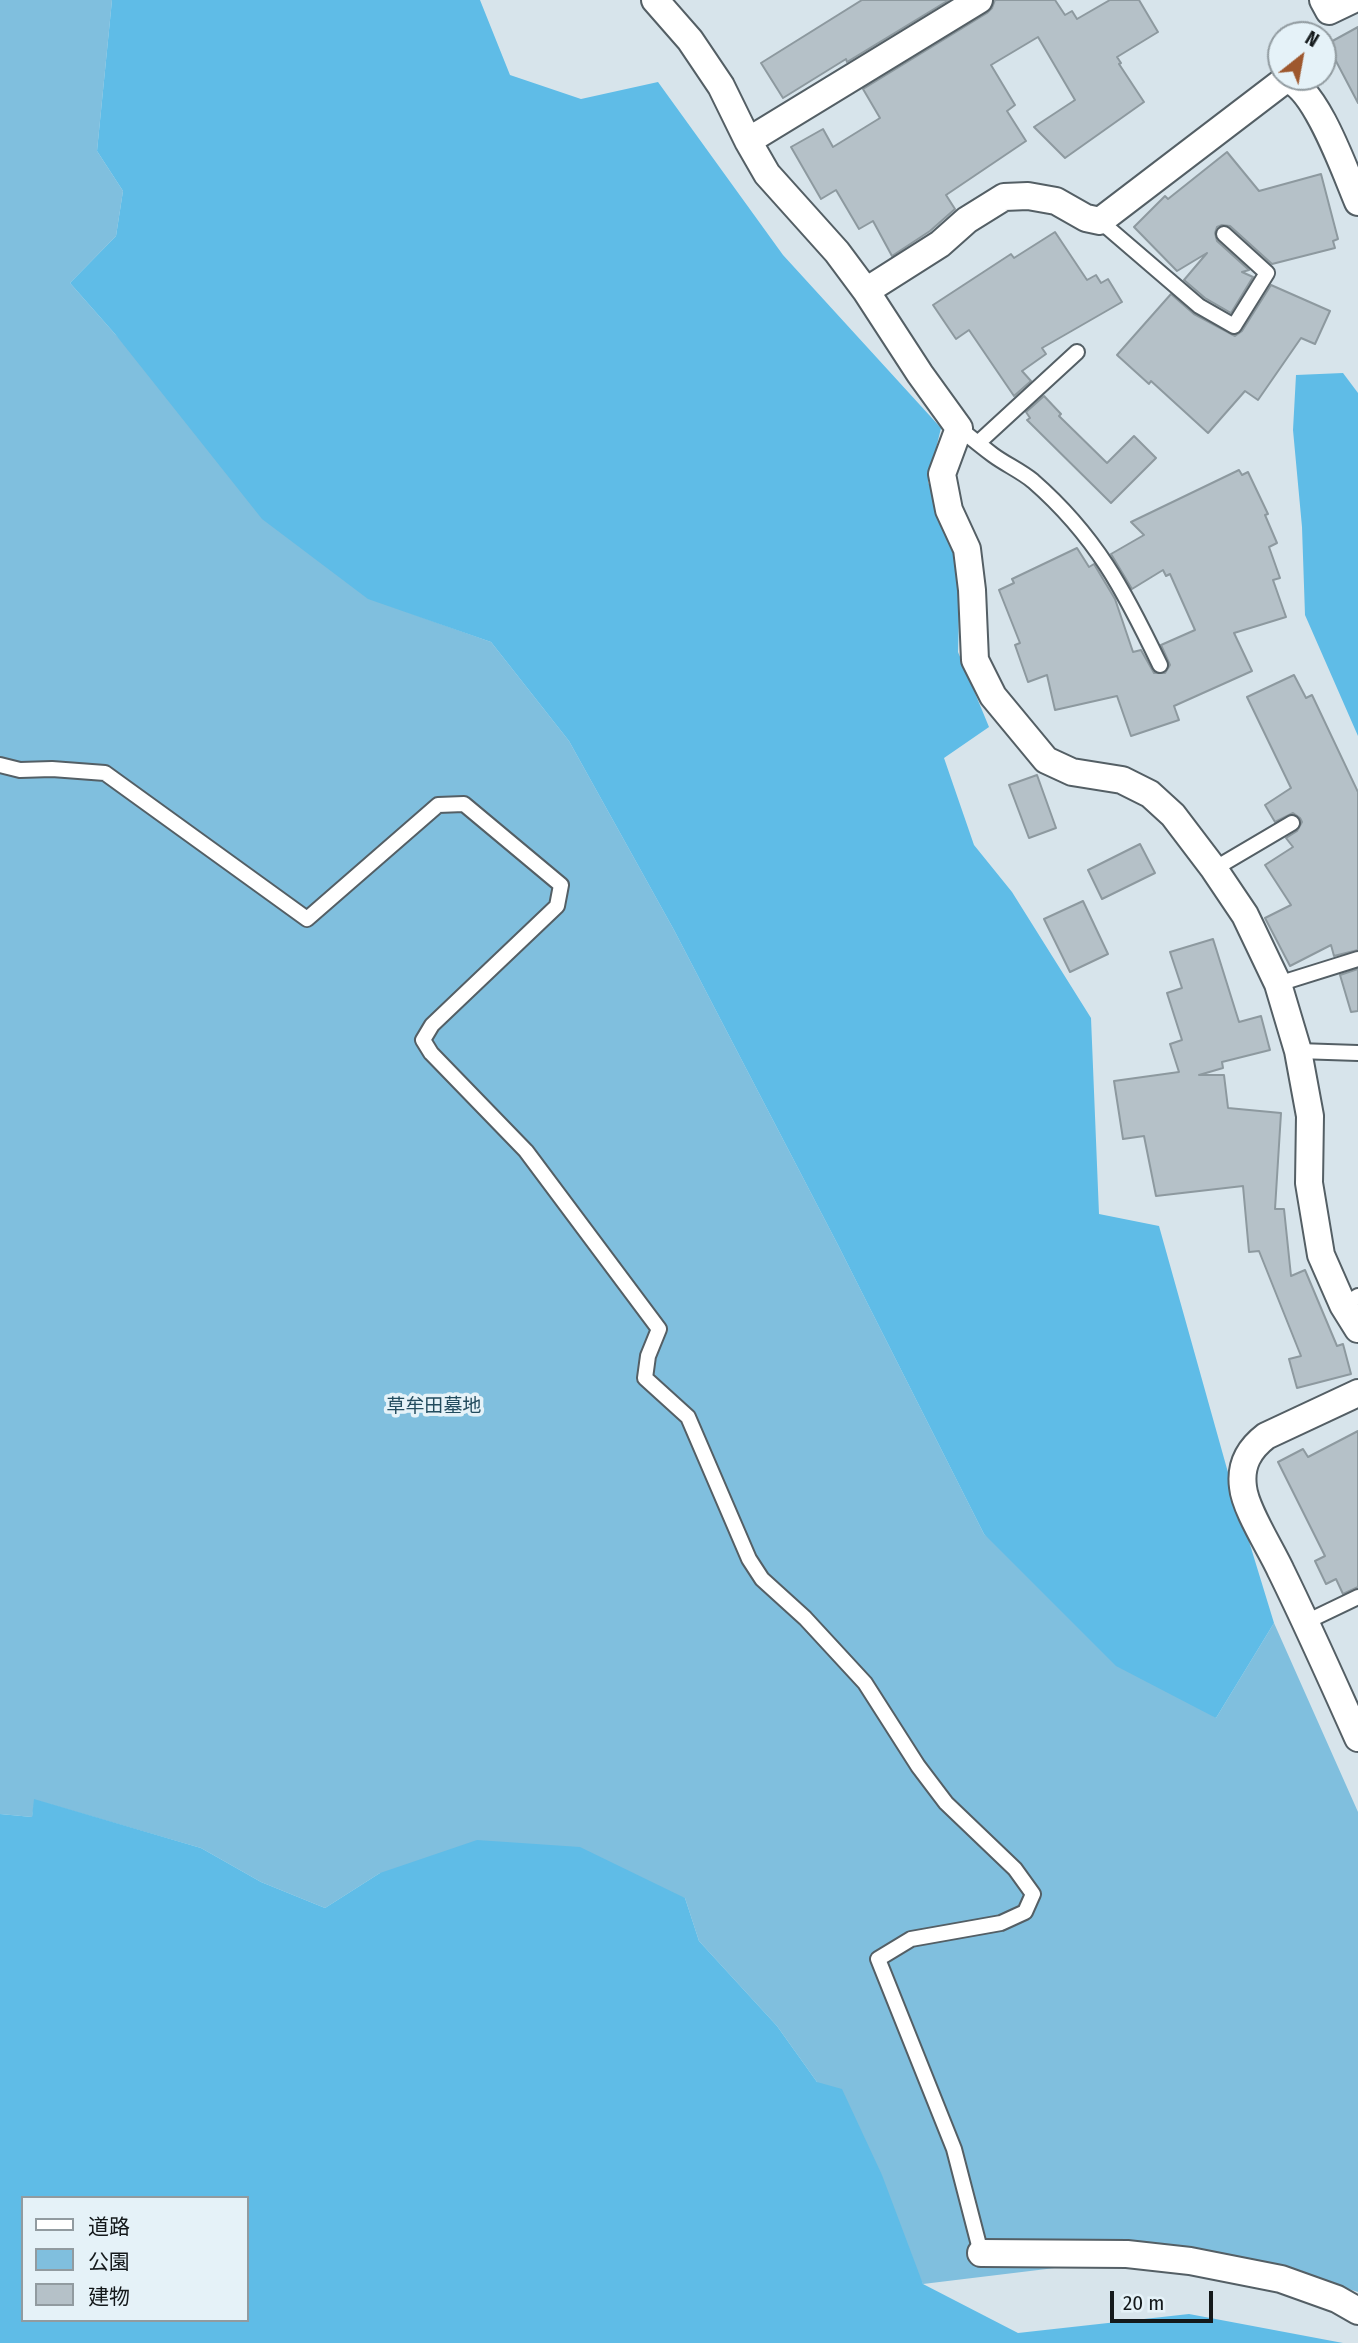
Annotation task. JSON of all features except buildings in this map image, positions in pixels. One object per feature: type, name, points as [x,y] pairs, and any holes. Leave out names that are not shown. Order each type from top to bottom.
[{"type":"street","points":[[655,0],[690,40],[721,86],[767,174],[837,252],[866,291],[919,374],[968,435],[942,474],[949,510],[967,549],[975,660],[993,696],[1046,760],[1072,772],[1122,780],[1150,793],[1173,815],[1245,915],[1278,984],[1298,1051],[1310,1116],[1309,1183],[1321,1255],[1350,1301],[1358,1329]]},
{"type":"street","points":[[748,141],[979,0]]},
{"type":"street","points":[[1323,0],[1329,11],[1352,0]]},
{"type":"street","points":[[866,291],[940,244],[967,220],[1004,197],[1056,201],[1086,218],[1100,221],[1286,79],[1294,81],[1327,128],[1358,202]]},
{"type":"street","points":[[1358,1393],[1266,1436],[1254,1446],[1246,1458],[1243,1474],[1246,1499],[1306,1622],[1358,1738]]},
{"type":"street","points":[[981,2253],[1127,2254],[1190,2261],[1281,2279],[1337,2299],[1358,2311]]},
{"type":"lane","points":[[1100,221],[1199,306],[1234,326],[1267,273],[1224,234]]},
{"type":"lane","points":[[1077,352],[968,435],[1030,479],[1065,511],[1096,547],[1131,604],[1160,665]]},
{"type":"lane","points":[[0,765],[20,770],[52,769],[105,773],[307,919],[438,805],[464,804],[561,885],[557,906],[432,1025],[423,1040],[431,1053],[535,1162],[659,1329],[648,1356],[645,1378],[688,1417],[750,1559],[762,1579],[805,1618],[865,1683],[918,1766],[946,1803],[1015,1869],[1033,1894],[1025,1912],[1001,1923],[911,1939],[878,1959],[954,2149],[981,2253]]},
{"type":"lane","points":[[1214,869],[1292,822]]},
{"type":"lane","points":[[1278,984],[1358,959]]},
{"type":"lane","points":[[1298,1051],[1358,1053]]},
{"type":"lane","points":[[1306,1622],[1358,1597]]},
{"type":"green space","name":"草牟田墓地","points":[[0,0],[112,0],[97,151],[123,191],[116,236],[70,283],[115,334],[368,598],[491,642],[569,741],[674,930],[984,1534],[1216,1718],[1274,1623],[1358,1812],[1358,2292],[1305,2275],[1203,2250],[923,2284],[817,2082],[777,2026],[699,1941],[685,1898],[380,1873],[325,1908],[261,1882],[201,1848],[35,1800],[32,1817],[0,1814]]},
{"type":"shaded area","points":[[112,0],[480,0],[510,75],[581,99],[658,82],[783,255],[941,428],[928,482],[948,531],[960,575],[958,652],[989,727],[944,758],[974,845],[1012,892],[1091,1018],[1099,1214],[1159,1226],[1229,1476],[1274,1623],[1216,1718],[1116,1666],[984,1534],[674,930],[569,741],[491,642],[368,599],[262,519],[115,334],[70,283],[116,236],[123,191],[97,151]]},
{"type":"shaded area","points":[[1343,373],[1358,393],[1358,736],[1305,615],[1302,527],[1293,430],[1296,375]]},
{"type":"shaded area","points":[[34,1799],[201,1848],[261,1882],[325,1908],[380,1873],[477,1840],[580,1847],[685,1898],[699,1941],[777,2026],[817,2082],[842,2089],[882,2175],[923,2284],[1018,2333],[1189,2314],[1343,2343],[0,2343],[0,1814],[32,1817]]}]
